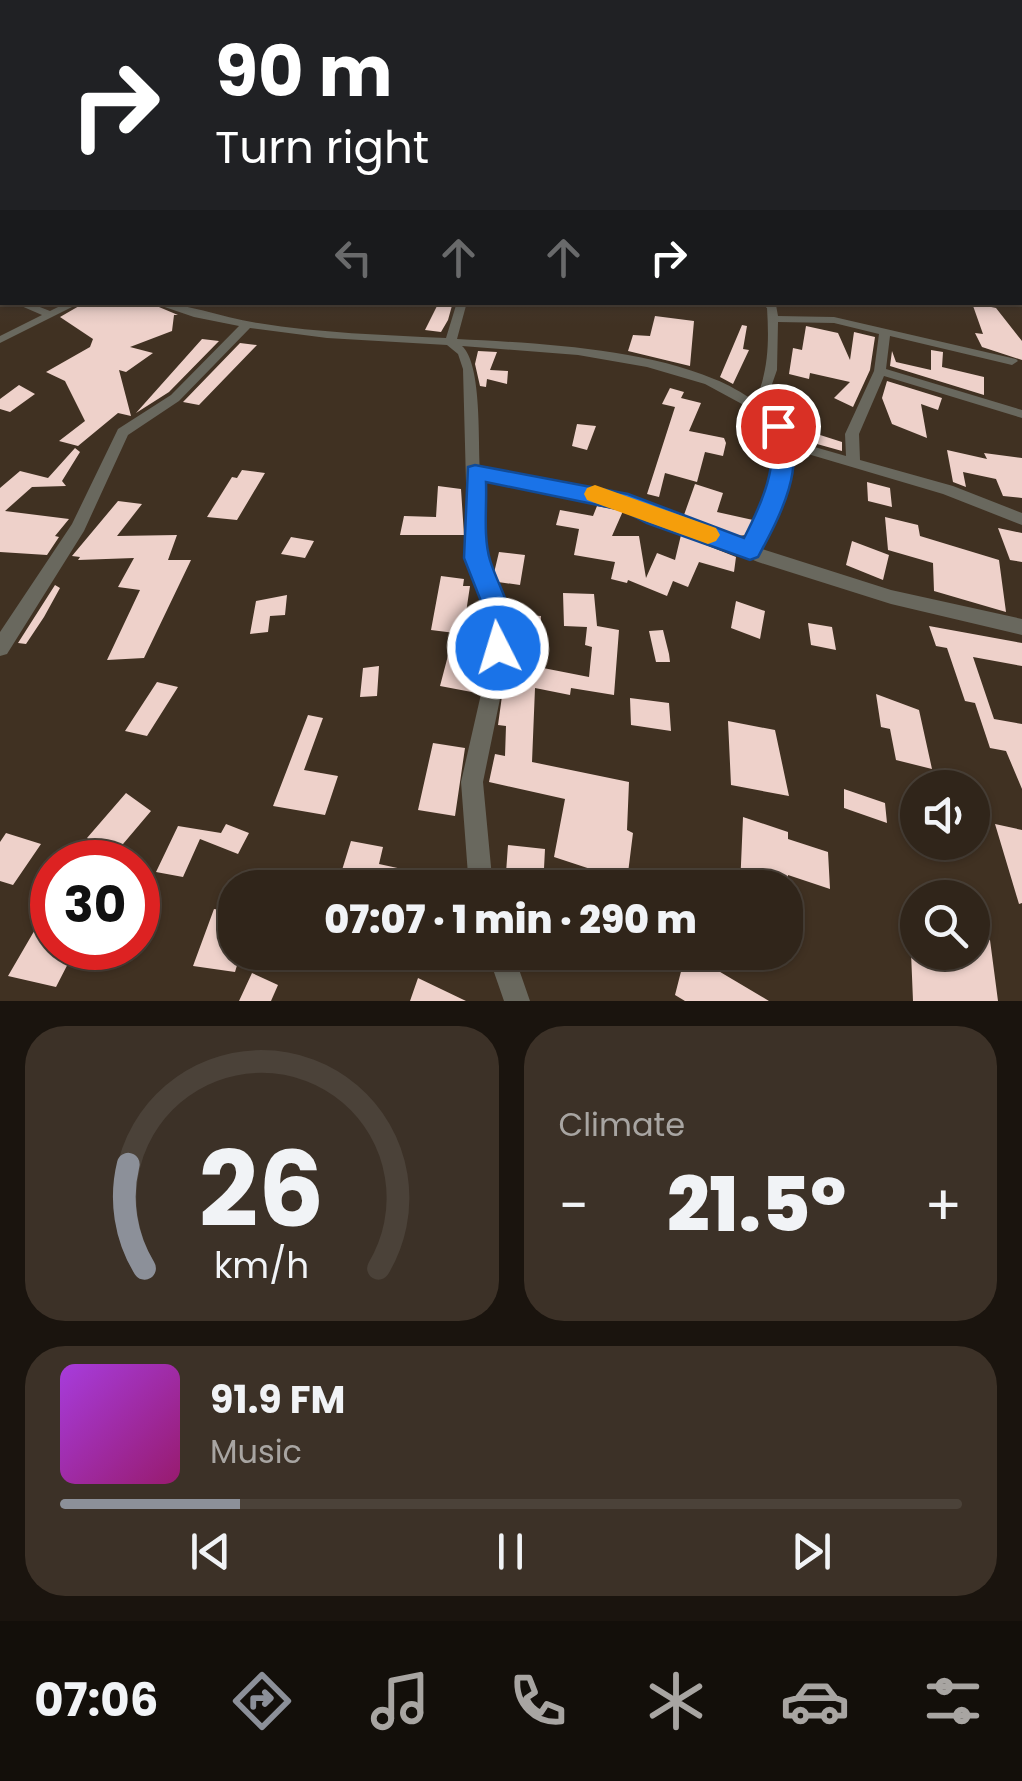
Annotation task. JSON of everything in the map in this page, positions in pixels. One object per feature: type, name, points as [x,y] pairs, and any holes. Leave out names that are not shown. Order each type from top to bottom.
[{"type":"street","points":[[24,305],[50,316]]},
{"type":"street","points":[[0,340],[71,305]]},
{"type":"street","points":[[164,305],[194,315],[328,336],[558,351],[668,368],[729,389],[759,406],[778,426],[785,444],[773,504],[750,550]]},
{"type":"street","points":[[450,342],[461,305]]},
{"type":"street","points":[[759,406],[771,380],[773,319],[768,305]]},
{"type":"street","points":[[826,305],[834,320]]},
{"type":"street","points":[[773,319],[834,320],[1012,360]]},
{"type":"street","points":[[0,648],[78,527],[123,432],[176,398],[248,325]]},
{"type":"street","points":[[853,464],[852,434],[880,371],[885,331]]},
{"type":"street","points":[[450,342],[463,352],[469,370],[476,558],[499,614],[494,678],[472,782],[479,870]]},
{"type":"street","points":[[880,371],[1022,414]]},
{"type":"street","points":[[785,444],[948,490],[1022,519]]},
{"type":"street","points":[[475,472],[628,502],[655,517],[891,597],[1022,626]]},
{"type":"street","points":[[506,970],[517,1001]]},
{"type":"building","points":[[81,305],[154,305],[178,315],[174,315],[172,331],[130,347],[153,353],[126,372],[119,370],[131,416],[118,413],[78,446],[59,441],[85,421],[65,381],[46,372],[90,347],[93,339],[60,317]]},
{"type":"building","points":[[438,305],[452,305],[441,332],[425,330]]},
{"type":"building","points":[[973,305],[996,308],[1022,341],[1022,360],[982,347],[975,333],[983,334]]},
{"type":"building","points":[[655,316],[694,321],[690,366],[628,351],[633,335],[650,336]]},
{"type":"building","points":[[742,325],[747,326],[743,349],[749,350],[733,384],[720,377]]},
{"type":"building","points":[[806,326],[838,333],[850,360],[854,332],[875,337],[870,370],[853,407],[834,398],[850,382],[810,373],[809,379],[789,374],[793,348],[802,350]]},
{"type":"building","points":[[202,339],[219,341],[169,392],[136,413]]},
{"type":"building","points":[[240,343],[257,345],[199,405],[183,402]]},
{"type":"building","points":[[931,350],[943,352],[942,367],[984,377],[984,395],[890,366],[892,351],[896,362],[931,370]]},
{"type":"building","points":[[478,351],[497,352],[490,370],[508,371],[507,384],[487,379],[486,387],[480,386],[475,364]]},
{"type":"building","points":[[887,381],[942,398],[938,410],[921,404],[927,438],[892,424],[882,398]]},
{"type":"building","points":[[19,385],[35,394],[10,412],[0,409],[0,399]]},
{"type":"building","points":[[670,388],[684,392],[681,398],[701,403],[689,431],[724,438],[726,443],[723,456],[705,452],[697,482],[665,473],[659,497],[647,494],[675,407],[662,404]]},
{"type":"building","points":[[577,424],[596,426],[587,450],[572,446]]},
{"type":"building","points":[[792,426],[842,442],[842,451],[792,437]]},
{"type":"building","points":[[75,448],[80,452],[62,481],[66,486],[32,487],[5,511],[69,519],[55,536],[59,537],[47,555],[0,552],[0,488],[20,471],[48,478]]},
{"type":"building","points":[[947,450],[987,459],[984,453],[1022,458],[1022,498],[1003,496],[996,479],[963,472],[966,487],[953,482]]},
{"type":"building","points":[[242,470],[265,473],[237,520],[207,517],[232,477],[237,478]]},
{"type":"building","points":[[867,482],[890,488],[892,507],[868,501]]},
{"type":"building","points":[[695,484],[723,493],[717,512],[753,520],[746,535],[738,536],[684,515]]},
{"type":"building","points":[[438,486],[461,489],[464,535],[400,535],[404,516],[436,517]]},
{"type":"building","points":[[118,501],[142,504],[117,536],[177,535],[168,560],[191,560],[144,658],[107,660],[140,590],[118,587],[134,558],[78,560],[80,557],[72,556]]},
{"type":"building","points":[[597,506],[623,511],[612,536],[639,536],[646,578],[657,553],[675,560],[681,535],[736,557],[734,572],[699,562],[688,587],[673,581],[667,596],[628,580],[627,583],[611,579],[615,562],[574,555],[579,529],[556,525],[560,510],[593,516]]},
{"type":"building","points":[[885,517],[918,525],[920,536],[999,560],[1006,612],[934,591],[933,563],[888,550]]},
{"type":"building","points":[[998,528],[1022,533],[1022,562],[1010,560]]},
{"type":"building","points":[[291,537],[314,541],[305,558],[281,554]]},
{"type":"building","points":[[852,541],[889,555],[883,580],[846,565]]},
{"type":"building","points":[[499,552],[525,555],[520,585],[498,582],[494,573]]},
{"type":"building","points":[[441,576],[464,579],[463,586],[470,586],[464,626],[457,625],[455,633],[431,630]]},
{"type":"building","points":[[55,585],[60,588],[44,617],[26,644],[18,643]]},
{"type":"building","points":[[563,593],[594,594],[597,626],[619,630],[614,695],[571,688],[570,695],[535,688],[532,762],[629,782],[627,830],[633,833],[628,870],[594,870],[554,857],[565,799],[489,782],[495,754],[505,756],[506,726],[498,725],[510,638],[525,640],[527,615],[541,616],[538,667],[589,677],[592,647],[585,645],[587,627],[564,626]]},
{"type":"building","points":[[287,595],[285,615],[270,616],[268,632],[250,634],[256,601]]},
{"type":"building","points":[[736,601],[765,611],[760,639],[731,628]]},
{"type":"building","points":[[808,623],[832,627],[836,650],[811,645]]},
{"type":"building","points":[[929,626],[1022,643],[1022,666],[973,657],[994,719],[1022,724],[1022,789],[1006,751],[990,748],[975,703],[965,701],[947,648],[936,646]]},
{"type":"building","points":[[663,630],[670,662],[656,662],[649,631]]},
{"type":"building","points":[[450,648],[482,653],[477,693],[440,686]]},
{"type":"building","points":[[379,666],[377,696],[360,697],[363,668]]},
{"type":"building","points":[[157,682],[178,687],[147,736],[125,731]]},
{"type":"building","points":[[876,694],[919,710],[932,769],[896,760],[890,729],[881,727]]},
{"type":"building","points":[[630,698],[669,703],[671,731],[631,725]]},
{"type":"building","points":[[308,715],[323,718],[304,770],[338,776],[325,815],[273,806]]},
{"type":"building","points":[[728,721],[775,730],[789,796],[731,785]]},
{"type":"building","points":[[433,743],[465,748],[455,816],[418,810]]},
{"type":"building","points":[[844,789],[885,803],[887,823],[844,808]]},
{"type":"building","points":[[126,793],[151,811],[126,840],[87,838]]},
{"type":"building","points":[[743,817],[788,832],[788,839],[828,852],[830,889],[803,880],[803,870],[741,870]]},
{"type":"building","points":[[226,824],[249,833],[238,854],[200,839],[183,877],[160,873],[160,864],[178,826],[221,833]]},
{"type":"building","points":[[995,824],[1022,830],[1019,904]]},
{"type":"building","points":[[6,833],[30,841],[30,860],[13,885],[0,881],[0,842]]},
{"type":"building","points":[[351,841],[383,847],[379,864],[407,870],[342,870]]},
{"type":"building","points":[[508,845],[545,849],[544,870],[506,870]]},
{"type":"building","points":[[214,909],[218,910],[218,970],[193,966]]},
{"type":"building","points":[[30,938],[30,970],[65,970],[56,987],[8,976]]},
{"type":"building","points":[[990,940],[998,1001],[913,1001],[912,970],[990,970]]},
{"type":"building","points":[[681,970],[717,970],[769,1001],[685,1001],[675,995]]},
{"type":"building","points":[[252,973],[278,985],[271,1001],[239,1001]]},
{"type":"building","points":[[418,978],[466,1001],[410,1001]]},
{"type":"slow traffic","points":[[595,494],[628,502],[655,517],[708,535]]},
{"type":"route","points":[[498,648],[499,614],[476,558],[475,472],[628,502],[655,517],[750,550],[777,488],[785,444],[778,426]]}]
